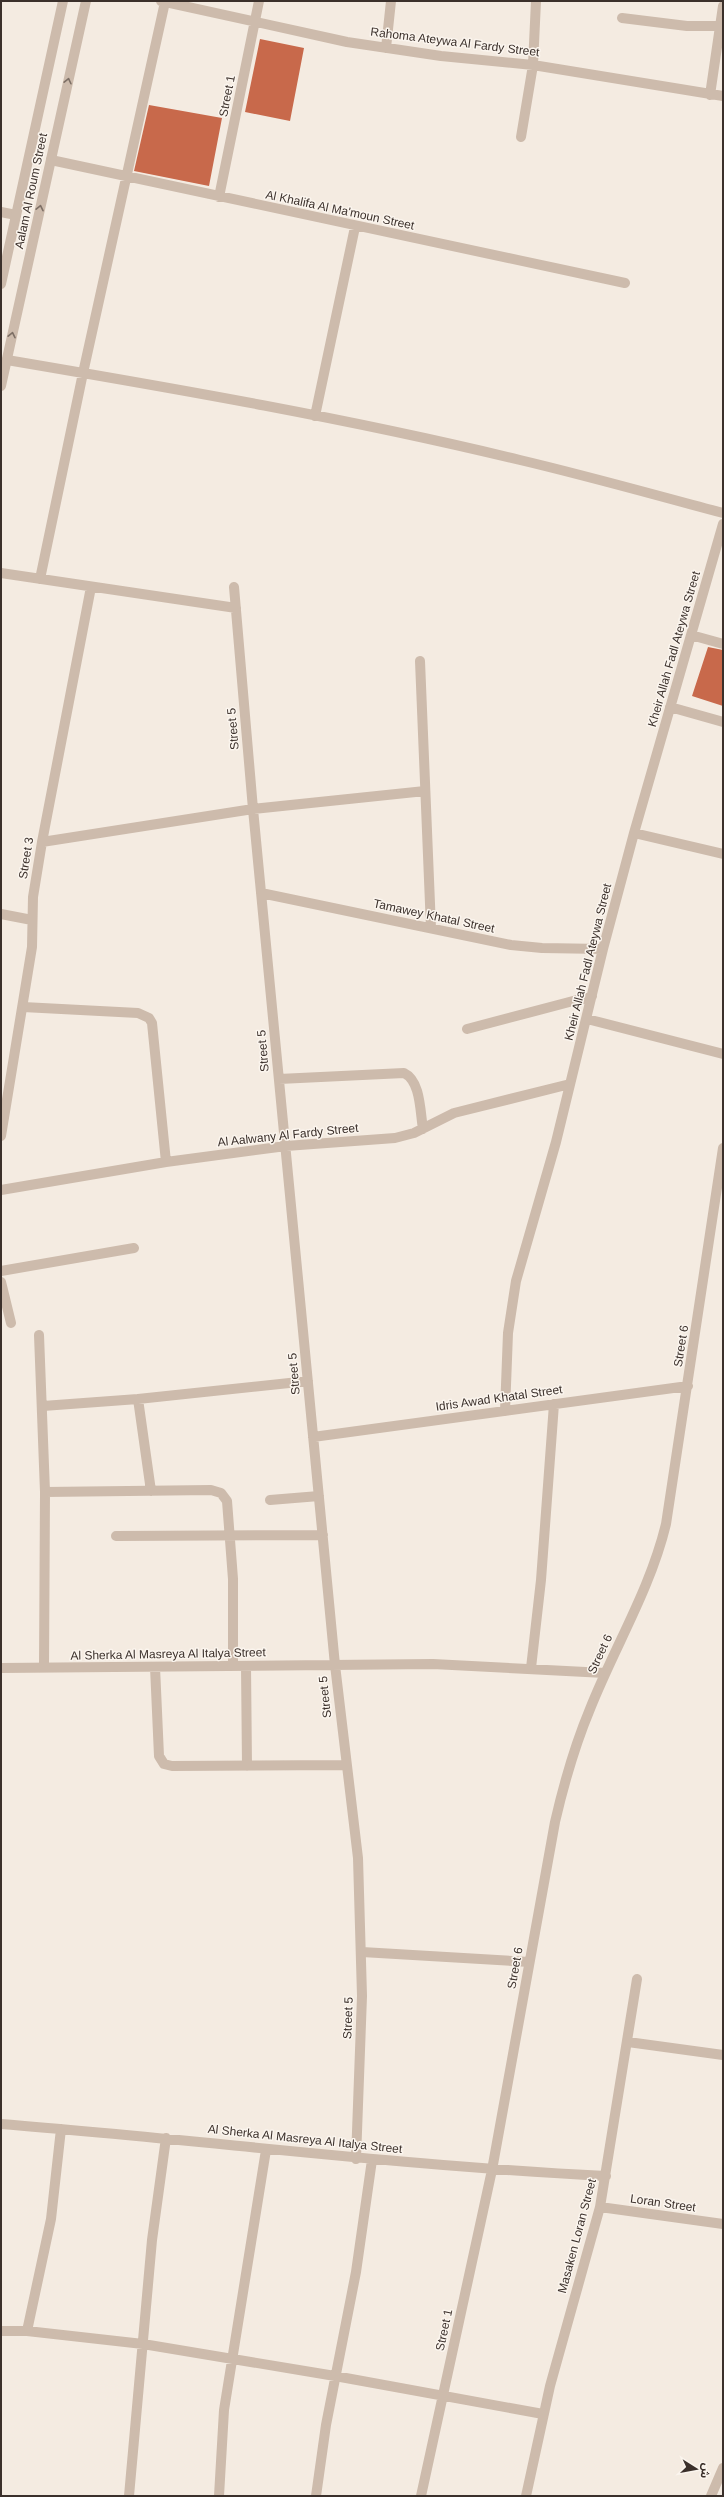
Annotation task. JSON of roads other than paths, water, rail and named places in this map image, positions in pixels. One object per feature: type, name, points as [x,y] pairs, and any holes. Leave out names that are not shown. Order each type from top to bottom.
[{"type":"street","name":"Aalam Al Roum Street","points":[[1,284],[63,1]]},
{"type":"street","name":"Aalam Al Roum Street","points":[[1,386],[86,1]]},
{"type":"street","points":[[40,579],[82,373],[163,1]]},
{"type":"street","name":"Rahoma Ateywa Al Fardy Street","points":[[163,1],[255,20],[346,42],[441,56],[533,65],[723,96]]},
{"type":"street","name":"Street 1","points":[[219,197],[259,1]]},
{"type":"street","points":[[386,48],[391,1]]},
{"type":"street","points":[[521,136],[533,65],[536,1]]},
{"type":"street","points":[[710,95],[723,6]]},
{"type":"street","points":[[622,18],[687,26],[720,26]]},
{"type":"street","name":"Al Khalifa Al Ma'moun Street","points":[[51,160],[355,227],[625,283]]},
{"type":"street","points":[[1,212],[16,215]]},
{"type":"street","points":[[315,416],[355,227]]},
{"type":"street","points":[[7,360],[315,416],[521,460],[723,513]]},
{"type":"street","name":"Kheir Allah Fadl Ateywa Street","points":[[505,1410],[508,1333],[511,1307],[587,1019],[603,949],[634,833],[723,524]]},
{"type":"street","points":[[1,573],[236,608]]},
{"type":"street","name":"Street 3","points":[[1,1136],[32,947],[32,920],[42,842],[90,587]]},
{"type":"street","name":"Street 5","points":[[234,587],[253,809],[335,1665],[358,1858],[362,1952],[356,2159]]},
{"type":"street","points":[[691,635],[723,644]]},
{"type":"street","points":[[420,661],[431,928]]},
{"type":"street","points":[[670,707],[723,722]]},
{"type":"street","points":[[42,842],[253,809],[425,791]]},
{"type":"street","points":[[634,833],[723,854]]},
{"type":"street","name":"Tamawey Khatal Street","points":[[261,893],[511,945],[542,948],[603,949]]},
{"type":"street","points":[[1,914],[32,920]]},
{"type":"street","points":[[467,1029],[592,996]]},
{"type":"street","points":[[23,1007],[138,1013],[149,1018],[152,1023],[166,1162]]},
{"type":"street","points":[[587,1019],[723,1054]]},
{"type":"street","points":[[279,1079],[404,1073],[409,1075],[416,1084],[423,1129]]},
{"type":"street","name":"Al Aalwany Al Fardy Street","points":[[1,1190],[166,1162],[286,1146],[395,1138],[423,1129],[454,1113],[570,1084]]},
{"type":"street","name":"Street 6","points":[[492,2170],[529,1962],[564,1783],[576,1746],[605,1673],[644,1592],[660,1547],[688,1386],[723,1148]]},
{"type":"street","points":[[1,1271],[134,1248]]},
{"type":"street","points":[[1,1286],[11,1323]]},
{"type":"street","points":[[39,1335],[43,1406],[45,1492],[44,1668]]},
{"type":"street","points":[[43,1406],[138,1399],[308,1381]]},
{"type":"street","name":"Idris Awad Khatal Street","points":[[313,1437],[688,1386]]},
{"type":"street","points":[[138,1399],[151,1491]]},
{"type":"street","points":[[531,1668],[542,1580],[554,1404]]},
{"type":"street","points":[[45,1492],[211,1490],[221,1493],[227,1501],[234,1579],[233,1666]]},
{"type":"street","points":[[270,1500],[319,1496]]},
{"type":"street","points":[[116,1536],[323,1535]]},
{"type":"street","name":"Al Sherka Al Masreya Al Italya Street","points":[[1,1668],[433,1664],[605,1673]]},
{"type":"street","points":[[246,1666],[248,1766]]},
{"type":"street","points":[[155,1667],[160,1760],[172,1766],[346,1765]]},
{"type":"street","points":[[362,1952],[529,1962]]},
{"type":"street","name":"Masaken Loran Street","points":[[526,2496],[542,2414],[600,2207],[628,2042],[637,1979]]},
{"type":"street","points":[[628,2042],[723,2055]]},
{"type":"street","name":"Al Sherka Al Masreya Al Italya Street","points":[[1,2124],[166,2138],[356,2159],[492,2170],[606,2176]]},
{"type":"street","points":[[27,2331],[51,2219],[61,2129]]},
{"type":"street","points":[[129,2496],[152,2240],[166,2138]]},
{"type":"street","points":[[219,2496],[224,2410],[266,2150]]},
{"type":"street","points":[[316,2496],[326,2424],[356,2272],[372,2160]]},
{"type":"street","name":"Street 1","points":[[421,2496],[492,2170]]},
{"type":"street","name":"Loran Street","points":[[600,2207],[723,2224]]},
{"type":"street","points":[[1,2331],[27,2331],[143,2344],[335,2376],[542,2414]]},
{"type":"street","points":[[711,2496],[723,2468]]}]
